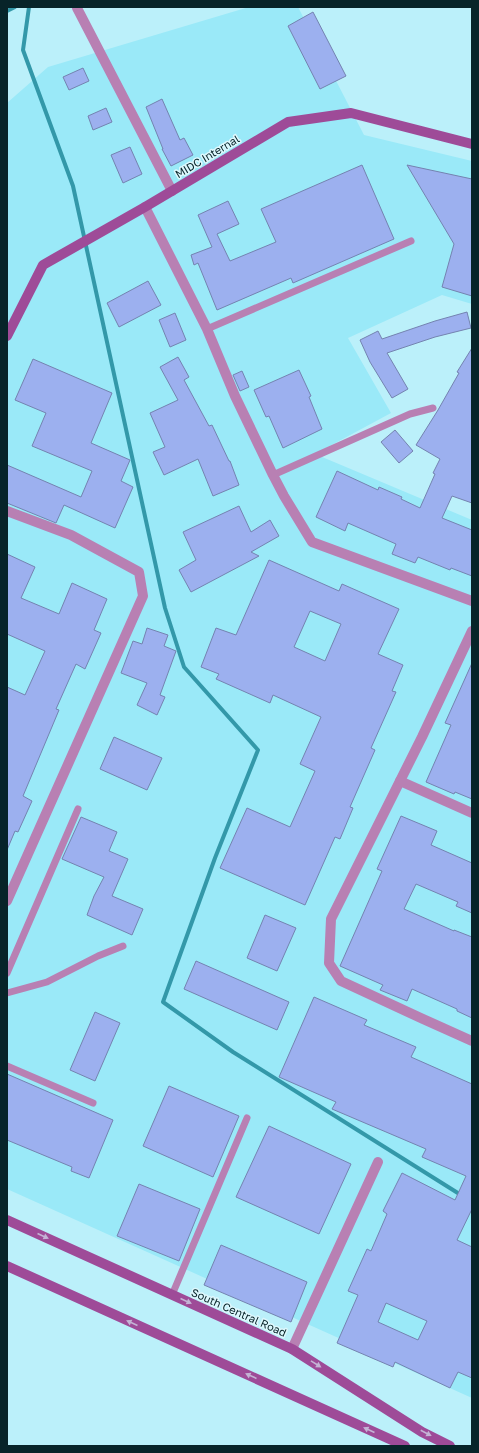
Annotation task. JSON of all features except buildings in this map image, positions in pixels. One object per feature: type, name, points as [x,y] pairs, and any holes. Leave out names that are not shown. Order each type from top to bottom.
[{"type":"main road","name":"MIDC Internal","points":[[7,336],[43,265],[145,207],[288,122],[351,113],[472,144]]},
{"type":"main road","name":"South Central Road","points":[[7,1220],[292,1349],[422,1432],[450,1446]]},
{"type":"main road","points":[[7,1266],[405,1446]]},
{"type":"street","points":[[78,8],[172,191]]},
{"type":"street","points":[[145,207],[207,329],[235,396],[273,474],[284,496],[312,542],[472,601]]},
{"type":"street","points":[[7,510],[71,535],[139,572],[143,596],[7,901]]},
{"type":"street","points":[[472,631],[400,781],[331,919],[329,963],[341,981],[472,1041]]},
{"type":"street","points":[[400,781],[472,813]]},
{"type":"street","points":[[292,1349],[378,1162]]},
{"type":"lane","points":[[207,329],[411,241]]},
{"type":"lane","points":[[273,474],[410,414],[433,408]]},
{"type":"lane","points":[[7,973],[78,809]]},
{"type":"lane","points":[[7,993],[47,982],[98,956],[123,946]]},
{"type":"lane","points":[[7,1066],[94,1103]]},
{"type":"lane","points":[[172,1295],[247,1118]]},
{"type":"shaded area","points":[[249,7],[298,7],[364,135],[472,161],[472,304],[442,295],[348,338],[391,413],[315,454],[472,520],[472,1398],[7,1189],[7,103],[48,67]]},
{"type":"waterway","points":[[7,11],[15,7]]},
{"type":"waterway","points":[[29,7],[23,50],[73,186],[165,608],[184,667],[258,750],[215,858],[163,1002],[233,1052],[461,1195]]}]
